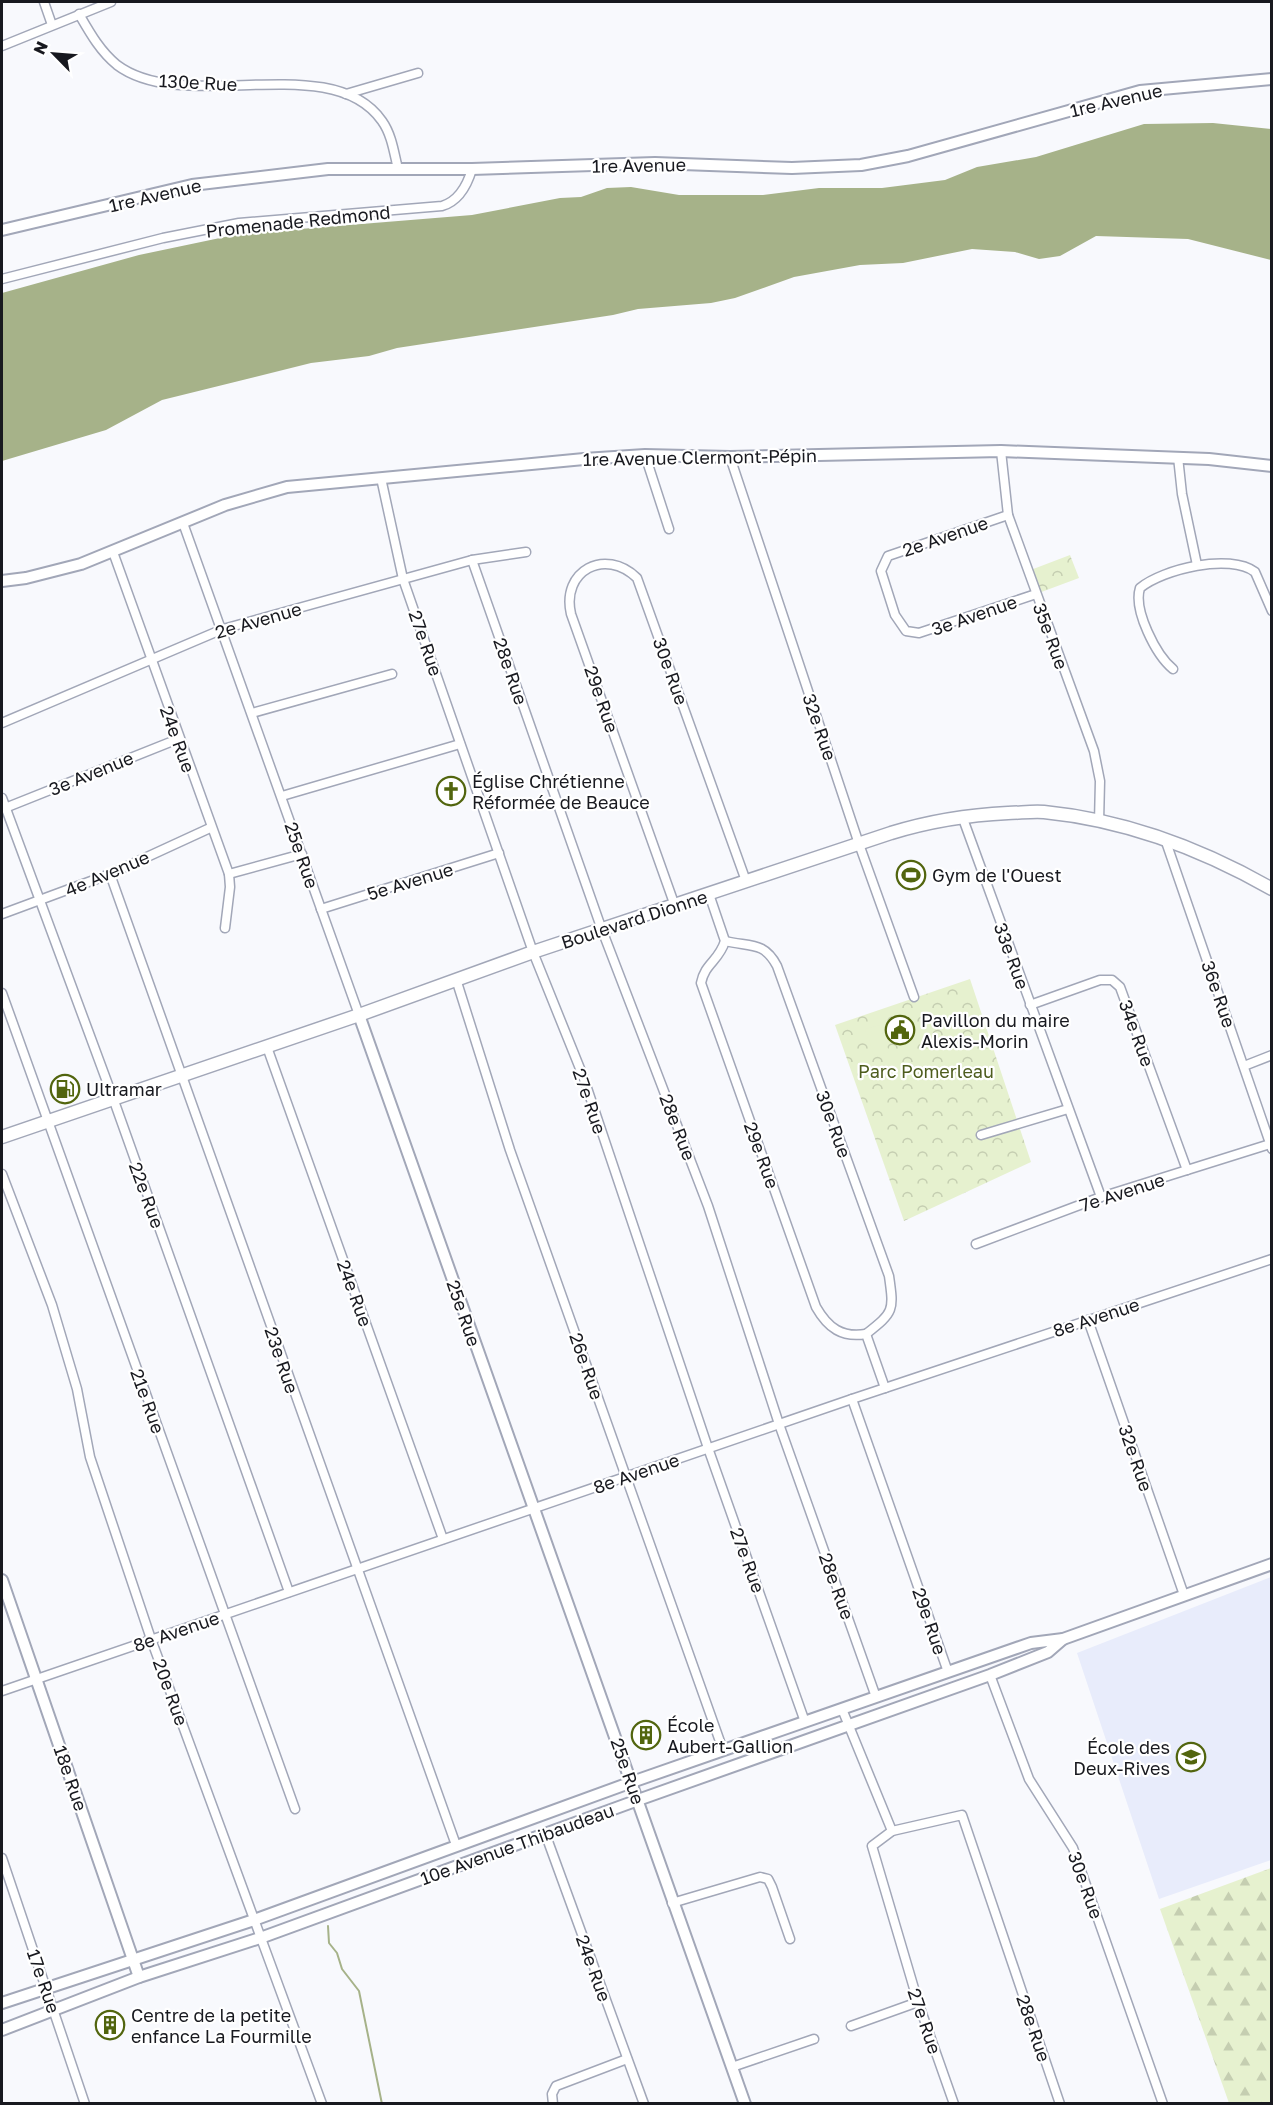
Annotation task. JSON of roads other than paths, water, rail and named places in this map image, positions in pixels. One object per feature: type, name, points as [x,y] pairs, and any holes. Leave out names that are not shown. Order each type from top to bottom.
[{"type":"main road","name":"Boulevard Dionne","points":[[2,1137],[359,1015],[533,952],[911,827],[962,816],[1043,812],[1099,822],[1165,839],[1229,865],[1272,889]]},
{"type":"street","points":[[44,2],[52,25]]},
{"type":"street","points":[[2,46],[111,2]]},
{"type":"street","name":"130e Rue","points":[[79,14],[102,51],[132,73],[155,82],[302,86],[346,94],[363,102],[382,121],[390,136],[398,169]]},
{"type":"street","name":"130e Rue","points":[[346,94],[418,73]]},
{"type":"street","name":"1re Avenue","points":[[2,230],[192,185],[327,169],[472,169],[655,163],[792,168],[861,165],[908,156],[1140,91],[1272,79]]},
{"type":"street","name":"Promenade Redmond","points":[[2,279],[163,238],[239,224],[450,204],[468,183],[472,169]]},
{"type":"street","points":[[2,235],[19,226]]},
{"type":"street","name":"1re Avenue Clermont-Pépin","points":[[2,581],[48,573],[113,552],[225,505],[273,490],[381,478],[645,455],[730,457],[1001,451],[1178,457],[1272,466]]},
{"type":"street","name":"35e Rue","points":[[1001,451],[1008,515],[1094,752],[1100,781],[1099,822]]},
{"type":"street","points":[[645,455],[669,529]]},
{"type":"street","name":"32e Rue","points":[[730,457],[914,997]]},
{"type":"street","points":[[1178,457],[1182,494],[1197,565]]},
{"type":"street","name":"27e Rue","points":[[381,478],[404,579],[460,744],[533,952],[583,1076],[708,1448],[805,1722]]},
{"type":"street","name":"2e Avenue","points":[[912,633],[902,628],[895,615],[881,571],[885,560],[894,554],[1008,515]]},
{"type":"street","name":"25e Rue","points":[[183,523],[223,629],[632,1782],[672,1903],[745,2103]]},
{"type":"street","name":"24e Rue","points":[[113,552],[210,828],[229,874],[231,887],[225,928]]},
{"type":"street","name":"2e Avenue","points":[[2,723],[149,658],[223,629],[472,560],[526,552]]},
{"type":"street","name":"28e Rue","points":[[472,560],[602,930],[708,1206],[779,1424],[876,1697]]},
{"type":"street","name":"30e Rue","points":[[592,566],[612,562],[620,564],[637,578],[746,881]]},
{"type":"street","points":[[1173,669],[1159,657],[1139,606],[1140,588],[1150,580],[1197,565],[1238,564],[1248,566],[1260,579],[1272,611]]},
{"type":"street","name":"29e Rue","points":[[592,566],[573,586],[569,605],[675,906]]},
{"type":"street","name":"3e Avenue","points":[[912,633],[927,632],[1036,594]]},
{"type":"street","points":[[252,712],[392,674]]},
{"type":"street","name":"3e Avenue","points":[[5,808],[178,739]]},
{"type":"street","points":[[282,796],[460,744]]},
{"type":"street","name":"22e Rue","points":[[2,798],[113,1098],[288,1592]]},
{"type":"street","name":"33e Rue","points":[[962,816],[1101,1197]]},
{"type":"street","name":"4e Avenue","points":[[2,914],[110,874],[210,828]]},
{"type":"street","name":"36e Rue","points":[[1165,839],[1271,1147]]},
{"type":"street","name":"5e Avenue","points":[[321,909],[498,853]]},
{"type":"street","points":[[229,874],[302,854]]},
{"type":"street","name":"23e Rue","points":[[110,874],[456,1845]]},
{"type":"street","points":[[708,894],[725,941]]},
{"type":"street","name":"30e Rue","points":[[725,941],[760,947],[770,952],[777,966],[890,1276],[893,1305],[884,1320],[866,1334]]},
{"type":"street","name":"29e Rue","points":[[725,941],[715,960],[704,970],[701,983],[816,1307],[825,1322],[838,1332],[854,1336],[866,1334]]},
{"type":"street","name":"26e Rue","points":[[456,979],[510,1150],[723,1750]]},
{"type":"street","name":"34e Rue","points":[[1030,1005],[1101,980],[1112,980],[1120,987],[1187,1170]]},
{"type":"street","name":"21e Rue","points":[[2,993],[296,1809]]},
{"type":"street","name":"24e Rue","points":[[267,1047],[443,1539]]},
{"type":"street","points":[[1244,1066],[1272,1055]]},
{"type":"street","points":[[981,1135],[1068,1109]]},
{"type":"street","name":"7e Avenue","points":[[976,1244],[1101,1197],[1271,1147]]},
{"type":"street","name":"20e Rue","points":[[2,1174],[52,1305],[77,1389],[90,1457],[152,1640],[322,2103]]},
{"type":"street","name":"8e Avenue","points":[[2,1691],[852,1399],[1272,1259]]},
{"type":"street","name":"32e Rue","points":[[1088,1320],[1184,1595]]},
{"type":"street","points":[[866,1334],[885,1388]]},
{"type":"street","name":"29e Rue","points":[[852,1399],[948,1672]]},
{"type":"street","name":"10e Avenue Thibaudeau","points":[[2,2003],[254,1920],[632,1782],[1031,1643],[1063,1639],[1272,1564]]},
{"type":"street","name":"18e Rue","points":[[2,1580],[139,1977]]},
{"type":"street","name":"10e Avenue Thibaudeau","points":[[2,2030],[139,1977],[262,1937],[545,1833],[990,1675],[1048,1652],[1063,1639]]},
{"type":"street","name":"30e Rue","points":[[990,1675],[1029,1779],[1073,1848],[1163,2103]]},
{"type":"street","points":[[842,1709],[892,1831]]},
{"type":"street","name":"28e Rue","points":[[892,1831],[962,1815],[1060,2103]]},
{"type":"street","name":"27e Rue","points":[[892,1831],[872,1846],[918,2002],[954,2103]]},
{"type":"street","name":"24e Rue","points":[[545,1833],[644,2103]]},
{"type":"street","name":"17e Rue","points":[[2,1858],[86,2103]]},
{"type":"street","points":[[672,1903],[753,1876],[768,1879],[790,1939]]},
{"type":"street","points":[[851,2026],[918,2002]]},
{"type":"street","points":[[732,2067],[814,2039]]},
{"type":"street","points":[[553,2103],[552,2094],[556,2086],[627,2059]]},
{"type":"waterway","points":[[328,1926],[329,1943],[337,1953],[342,1969],[359,1991],[382,2104]]},
{"type":"place","name":"Église Chrétienne Réformée de Beauce","points":[[451,791]]},
{"type":"place","name":"Gym de l'Ouest","points":[[911,875]]},
{"type":"place","name":"Pavillon du maire Alexis-Morin","points":[[900,1030]]},
{"type":"place","name":"Ultramar","points":[[65,1089]]},
{"type":"place","name":"École Aubert-Gallion","points":[[646,1735]]},
{"type":"place","name":"École des Deux-Rives","points":[[1191,1757]]},
{"type":"place","name":"Centre de la petite enfance La Fourmille","points":[[110,2025]]},
{"type":"park label","name":"Parc Pomerleau","points":[[926,1071]]}]
